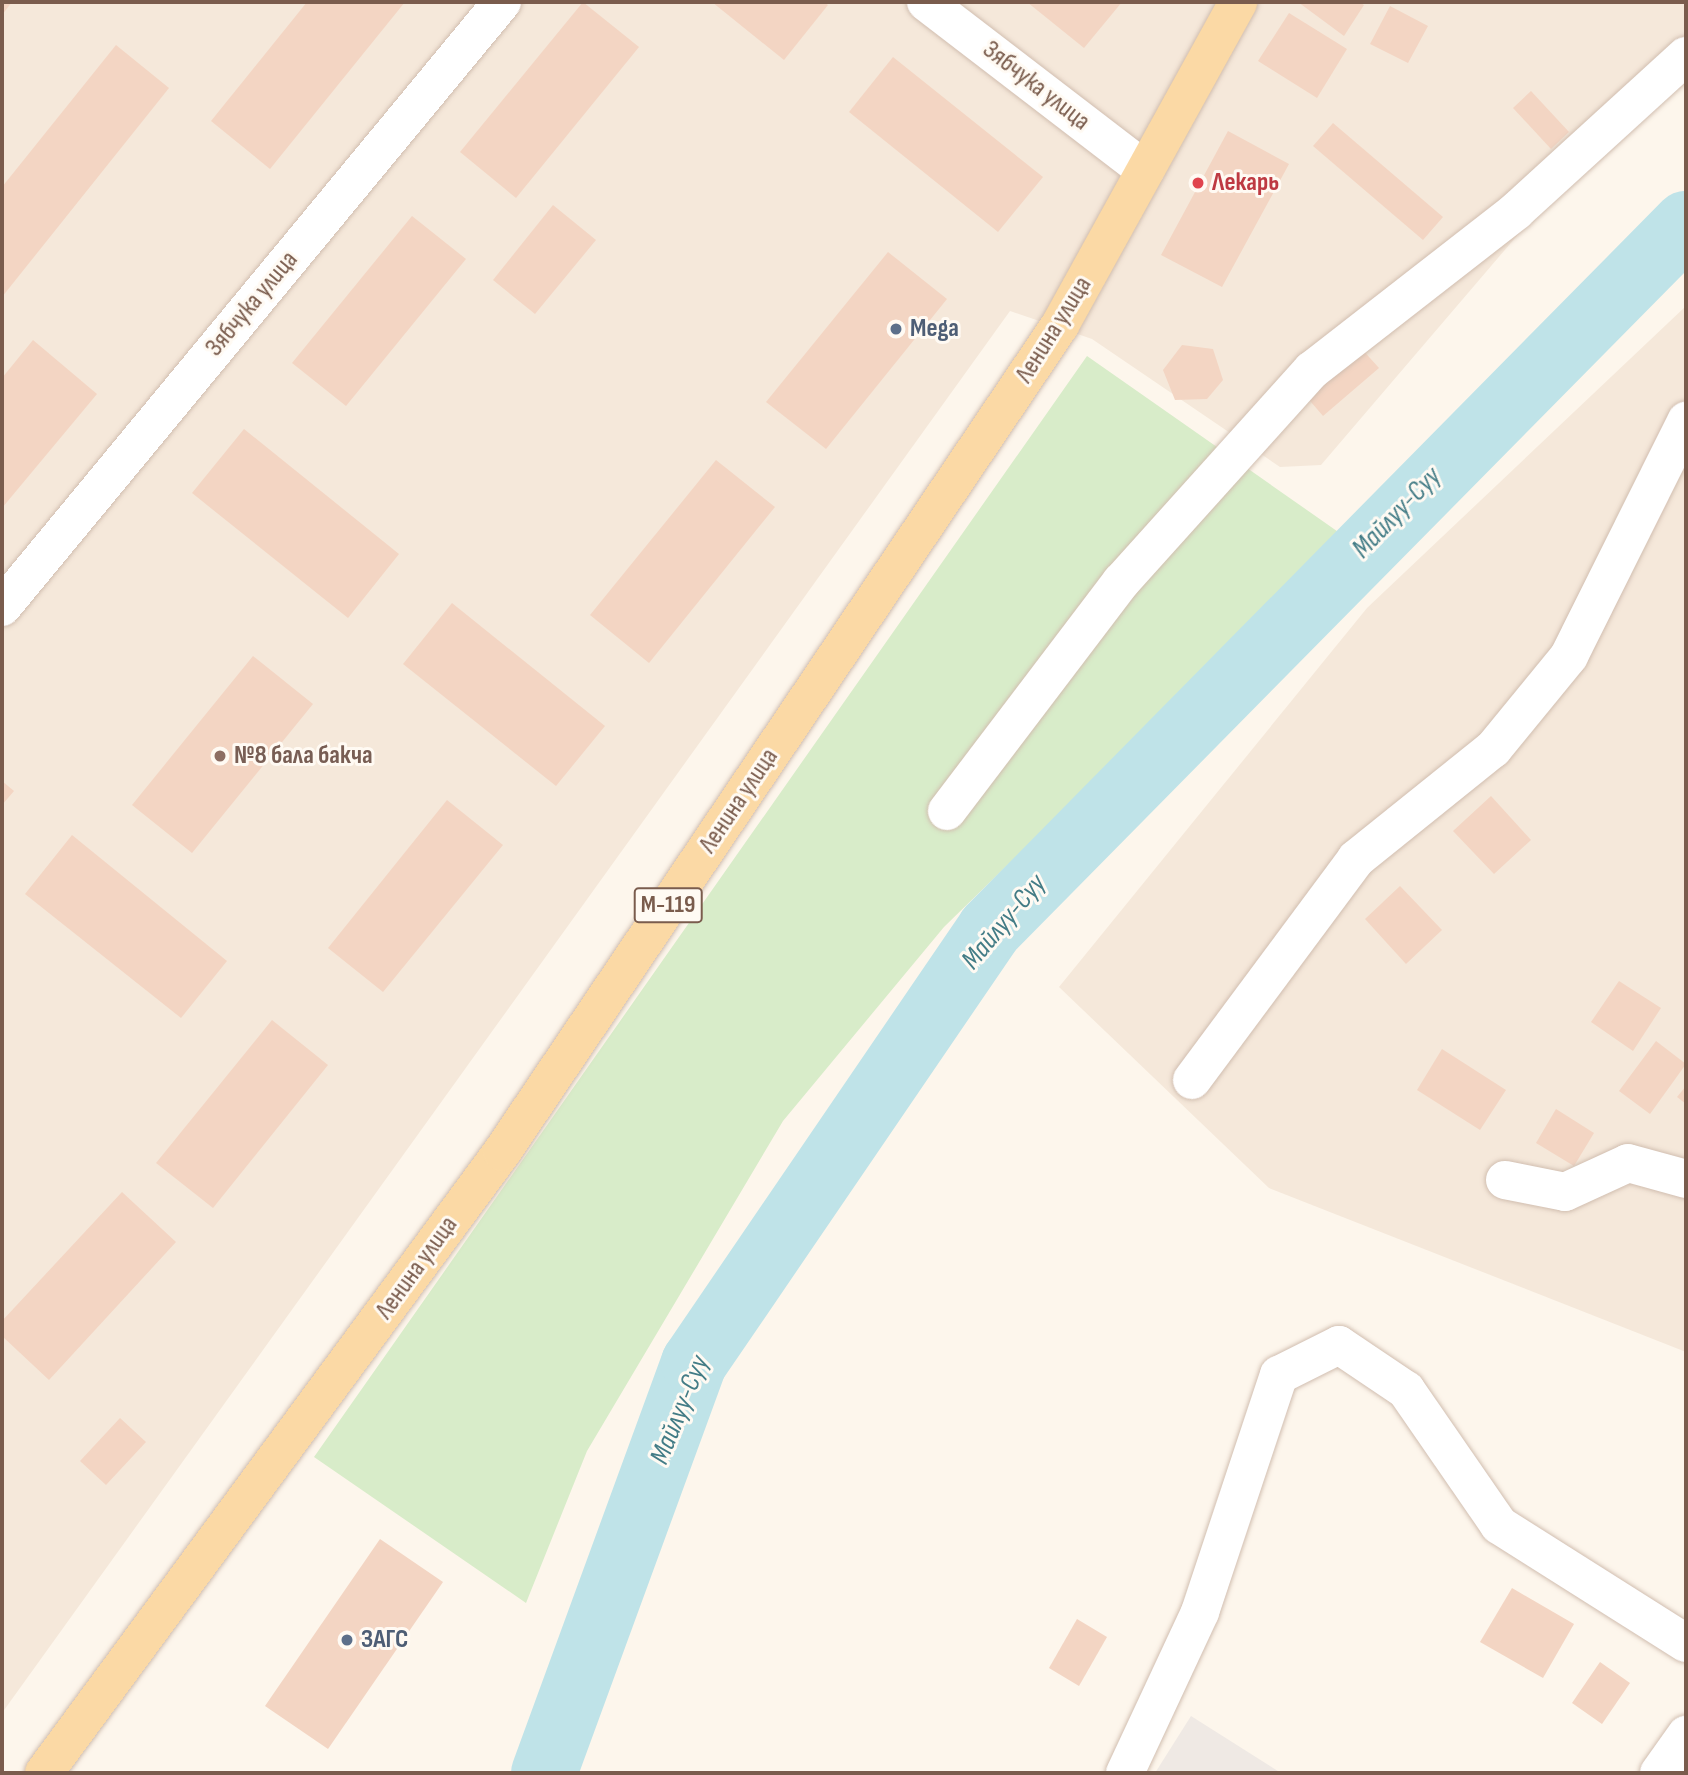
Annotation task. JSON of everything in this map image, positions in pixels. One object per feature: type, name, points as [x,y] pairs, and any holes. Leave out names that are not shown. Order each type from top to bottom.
[{"type":"main road","name":"Ленина улица","points":[[44,1773],[502,1152],[1060,325],[1238,2]]},
{"type":"street","name":"Зябчука улица","points":[[2,607],[502,2]]},
{"type":"street","name":"Зябчука улица","points":[[926,2],[1146,170]]},
{"type":"street","points":[[947,811],[1121,582],[1312,370],[1516,211],[1686,55]]},
{"type":"street","points":[[1192,1080],[1356,859],[1493,749],[1569,656],[1686,421]]},
{"type":"street","points":[[1505,1180],[1564,1192],[1628,1163],[1686,1179]]},
{"type":"street","points":[[1125,1773],[1200,1612],[1279,1375],[1339,1345],[1406,1390],[1499,1525],[1686,1643]]},
{"type":"street","points":[[1660,1773],[1686,1735]]},
{"type":"shaded area","points":[[2,2],[1686,2],[1686,38],[1321,465],[1280,467],[1092,339],[1010,311],[2,1713]]},
{"type":"shaded area","points":[[1686,306],[1686,1352],[1269,1188],[1059,987],[1367,608]]},
{"type":"shaded area","points":[[1191,1716],[1281,1773],[1155,1773]]},
{"type":"green space","points":[[1087,356],[1344,536],[944,927],[783,1121],[587,1451],[526,1603],[314,1457]]},
{"type":"building","points":[[2,2],[12,2],[2,15]]},
{"type":"building","points":[[307,2],[405,2],[270,169],[211,121]]},
{"type":"building","points":[[583,2],[639,47],[516,198],[460,152]]},
{"type":"building","points":[[712,2],[824,2],[828,5],[784,60]]},
{"type":"building","points":[[1027,2],[1122,2],[1084,48]]},
{"type":"building","points":[[1298,2],[1359,2],[1364,5],[1344,36]]},
{"type":"building","points":[[1390,6],[1428,26],[1408,63],[1370,44]]},
{"type":"building","points":[[1289,13],[1347,49],[1317,98],[1258,61]]},
{"type":"building","points":[[116,45],[169,88],[2,297],[2,187]]},
{"type":"building","points":[[893,57],[1043,177],[998,232],[849,112]]},
{"type":"building","points":[[1531,91],[1569,132],[1551,149],[1513,108]]},
{"type":"building","points":[[1333,123],[1443,217],[1423,240],[1313,146]]},
{"type":"building","points":[[1228,131],[1289,164],[1222,287],[1161,255]]},
{"type":"building","points":[[553,205],[596,240],[535,314],[493,280]]},
{"type":"building","points":[[412,216],[466,259],[346,406],[292,363]]},
{"type":"building","points":[[888,252],[947,299],[826,449],[766,402]]},
{"type":"building","points":[[33,340],[97,394],[2,508],[2,378]]},
{"type":"building","points":[[1182,345],[1213,349],[1223,380],[1207,399],[1175,400],[1163,370]]},
{"type":"building","points":[[1360,347],[1379,368],[1323,416],[1305,395]]},
{"type":"building","points":[[244,429],[399,554],[348,618],[192,493]]},
{"type":"building","points":[[716,460],[775,507],[649,663],[590,615]]},
{"type":"building","points":[[452,603],[605,726],[556,786],[403,664]]},
{"type":"building","points":[[253,656],[313,704],[192,853],[132,805]]},
{"type":"building","points":[[2,781],[14,791],[2,805]]},
{"type":"building","points":[[1491,796],[1531,840],[1494,874],[1453,831]]},
{"type":"building","points":[[447,800],[503,845],[383,992],[328,948]]},
{"type":"building","points":[[72,835],[227,961],[181,1018],[25,894]]},
{"type":"building","points":[[1400,886],[1442,930],[1406,964],[1365,919]]},
{"type":"building","points":[[1619,981],[1661,1008],[1633,1051],[1591,1022]]},
{"type":"building","points":[[272,1020],[328,1065],[213,1208],[156,1163]]},
{"type":"building","points":[[1656,1041],[1686,1064],[1650,1114],[1619,1091]]},
{"type":"building","points":[[1442,1049],[1506,1090],[1480,1130],[1417,1090]]},
{"type":"building","points":[[1686,1086],[1686,1104],[1677,1097]]},
{"type":"building","points":[[1556,1109],[1594,1133],[1574,1166],[1536,1143]]},
{"type":"building","points":[[122,1192],[176,1242],[49,1380],[2,1336],[2,1321]]},
{"type":"building","points":[[120,1418],[146,1442],[106,1485],[80,1461]]},
{"type":"building","points":[[380,1539],[443,1582],[328,1749],[265,1706]]},
{"type":"building","points":[[1512,1588],[1574,1624],[1543,1678],[1480,1642]]},
{"type":"building","points":[[1077,1619],[1107,1637],[1079,1686],[1049,1668]]},
{"type":"building","points":[[1600,1662],[1630,1683],[1602,1724],[1572,1703]]},
{"type":"waterway","name":"Майлуу-Суу","points":[[544,1773],[694,1363],[990,929],[1686,224]]},
{"type":"place","name":"Лекарь","points":[[1198,183]]},
{"type":"place","name":"Mega","points":[[896,329]]},
{"type":"place","name":"№8 бала бакча","points":[[220,756]]},
{"type":"place","name":"ЗАГС","points":[[347,1640]]}]
